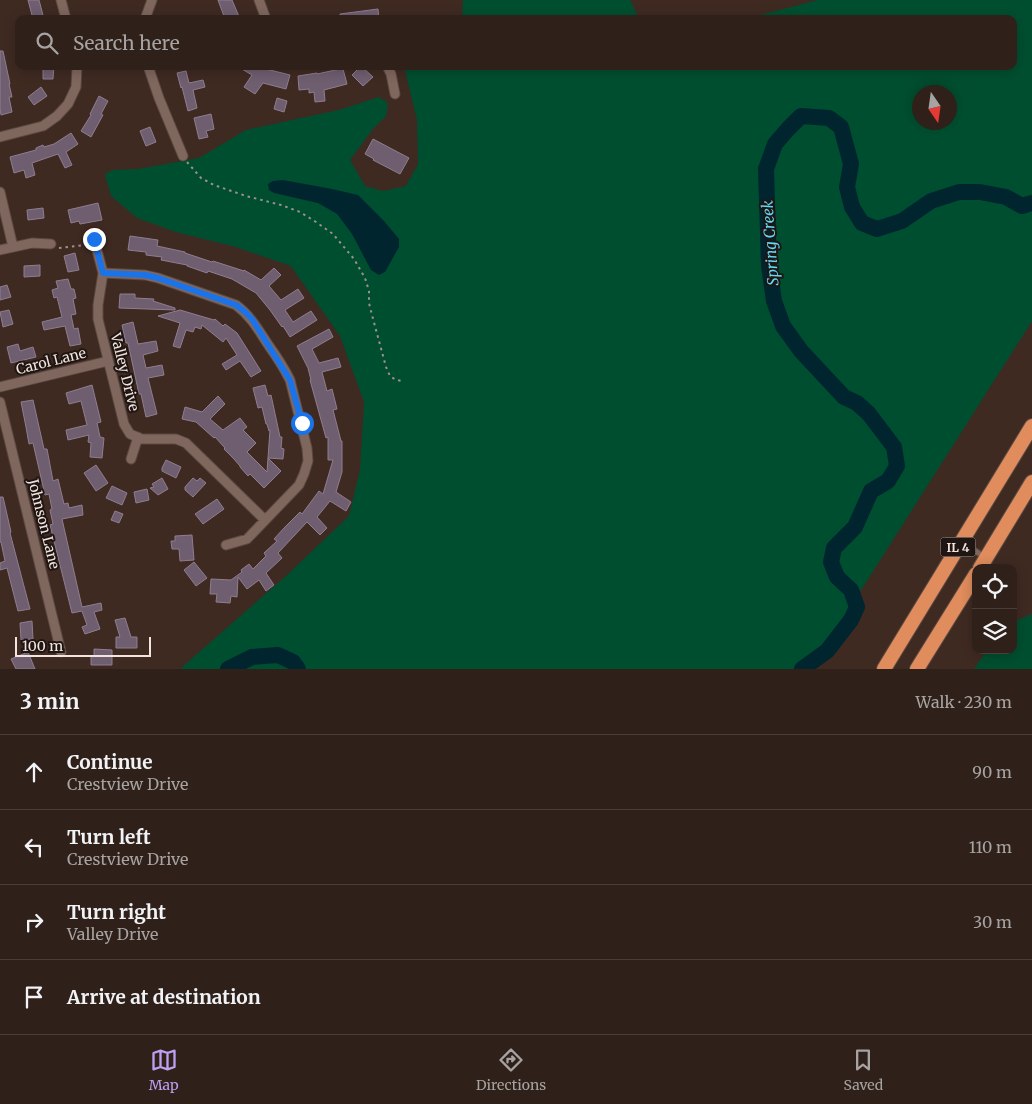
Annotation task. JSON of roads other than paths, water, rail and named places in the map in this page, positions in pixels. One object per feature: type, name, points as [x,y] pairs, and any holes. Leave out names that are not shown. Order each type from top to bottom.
[{"type":"highway","name":"IL 4","points":[[884,669],[1032,426]]},
{"type":"highway","name":"IL 4","points":[[983,563],[1032,482]]},
{"type":"highway","name":"IL 4","points":[[917,669],[972,580]]},
{"type":"street","points":[[61,0],[65,15]]},
{"type":"street","points":[[146,15],[152,0]]},
{"type":"street","points":[[259,0],[265,15]]},
{"type":"street","points":[[0,137],[42,126],[57,116],[68,104],[76,87],[76,70]]},
{"type":"street","points":[[149,70],[183,156]]},
{"type":"street","points":[[388,70],[395,94]]},
{"type":"street","points":[[0,192],[13,246]]},
{"type":"street","name":"Valley Drive","points":[[94,239],[103,273],[98,305],[98,319],[124,424],[130,434],[138,438]]},
{"type":"street","points":[[0,250],[32,243],[53,246]]},
{"type":"street","points":[[103,273],[145,275],[158,278],[236,305],[252,319],[290,380],[307,448],[308,461],[304,474],[299,486],[247,539],[226,545]]},
{"type":"street","name":"Carol Lane","points":[[0,387],[108,361]]},
{"type":"street","name":"Johnson Lane","points":[[0,402],[61,652]]},
{"type":"street","points":[[131,459],[138,438],[176,439],[186,443],[265,520]]},
{"type":"lane","points":[[962,542],[983,563]]},
{"type":"water","points":[[283,180],[358,195],[399,239],[399,247],[385,272],[379,275],[371,270],[352,234],[337,214],[318,203],[274,193],[269,190],[268,184],[273,181]]},
{"type":"waterway","name":"Spring Creek","points":[[802,669],[827,651],[851,620],[857,607],[851,590],[837,577],[831,562],[834,548],[855,527],[871,491],[888,481],[897,466],[894,447],[869,414],[857,403],[844,397],[801,351],[783,326],[774,301],[769,266],[766,169],[775,144],[801,116],[829,118],[841,127],[851,164],[847,187],[852,207],[862,223],[877,229],[902,221],[931,201],[959,192],[980,192],[1006,197],[1022,206],[1032,203]]},
{"type":"waterway","name":"Spring Creek","points":[[228,669],[252,657],[278,655],[293,662],[298,669]]}]
